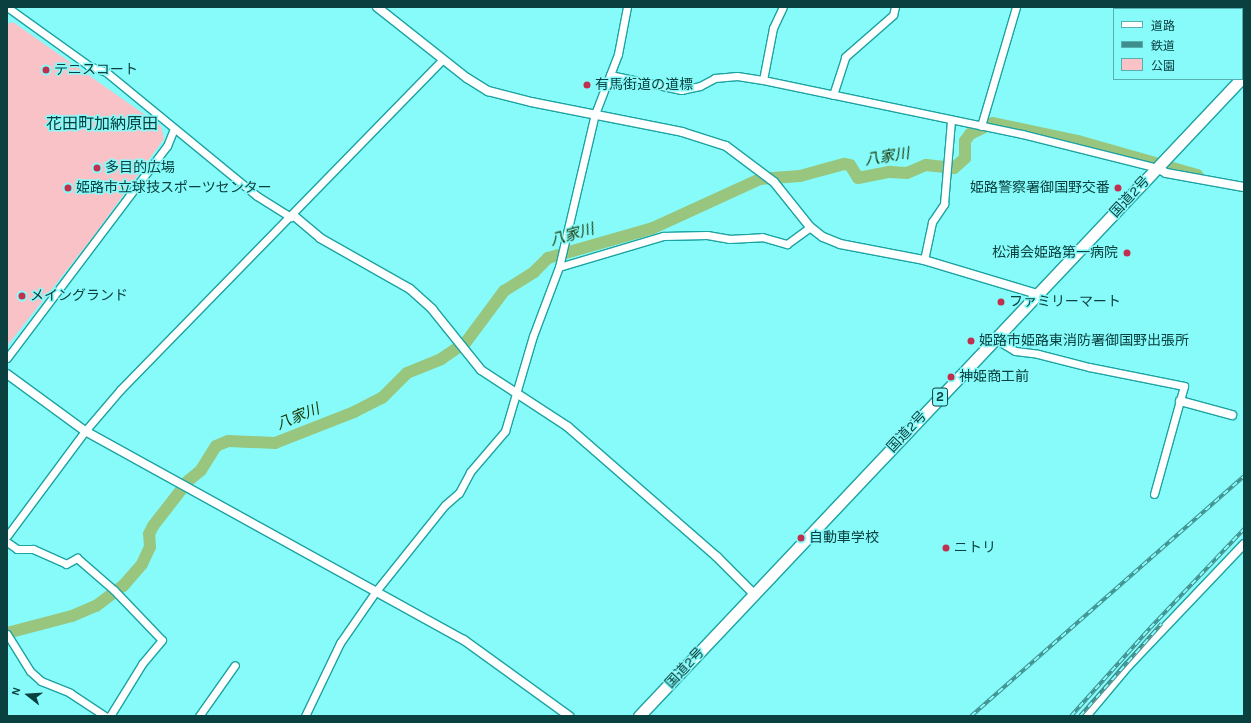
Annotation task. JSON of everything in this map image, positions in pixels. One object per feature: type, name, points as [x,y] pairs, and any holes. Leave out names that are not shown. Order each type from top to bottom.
[{"type":"highway","name":"国道2号","points":[[640,716],[1240,80]]},
{"type":"street","points":[[377,7],[467,78],[488,91],[682,132],[726,146],[774,182],[810,227],[823,237],[840,244],[924,260],[1037,294]]},
{"type":"street","points":[[305,716],[340,643],[376,591],[446,505],[459,493],[470,472],[505,431],[518,393],[533,336],[558,267],[595,114],[618,54],[627,7]]},
{"type":"street","points":[[762,80],[773,28],[783,7]]},
{"type":"street","points":[[833,95],[845,57],[893,15],[895,7]]},
{"type":"street","points":[[981,126],[1016,7]]},
{"type":"street","points":[[8,9],[89,66],[106,72],[257,196],[292,216],[320,238],[410,289],[432,309],[481,370],[568,427],[717,557],[754,594]]},
{"type":"street","points":[[7,536],[85,431],[120,390],[292,216],[443,59]]},
{"type":"street","points":[[610,75],[681,90],[700,86],[715,78],[737,76],[762,80],[951,121],[981,126],[1157,168],[1166,173],[1244,187]]},
{"type":"street","points":[[924,260],[932,222],[944,204],[951,121]]},
{"type":"street","points":[[7,358],[168,146],[174,129]]},
{"type":"street","points":[[558,267],[663,236],[707,235],[729,239],[762,237],[787,244],[810,227]]},
{"type":"street","points":[[995,339],[1015,351],[1038,354],[1089,367],[1184,386],[1154,494]]},
{"type":"street","points":[[7,374],[85,431],[464,640],[569,716]]},
{"type":"street","points":[[1180,401],[1232,415]]},
{"type":"street","points":[[7,542],[17,549],[33,549],[66,564],[77,558],[114,590],[162,640],[142,664],[110,716]]},
{"type":"street","points":[[1086,716],[1128,666],[1244,544]]},
{"type":"street","points":[[7,634],[30,671],[41,681],[70,693],[105,716]]},
{"type":"street","points":[[199,716],[235,665]]},
{"type":"green space","name":"姫路市立球技スポーツセンター","points":[[13,22],[161,126],[164,139],[92,238],[7,346],[7,24]]},
{"type":"waterway","name":"八家川","points":[[7,633],[72,616],[96,606],[123,586],[142,564],[150,547],[149,534],[153,526],[188,481],[201,470],[216,446],[228,441],[275,443],[354,412],[382,398],[407,373],[441,359],[466,342],[504,291],[534,272],[548,258],[653,228],[760,179],[800,176],[844,164],[850,165],[858,178],[890,172],[907,173],[926,165],[954,168],[965,158],[965,141],[970,134],[993,123],[1078,141],[1197,175]]},
{"type":"railway","points":[[971,716],[1244,476]]},
{"type":"railway","points":[[1071,716],[1150,628],[1244,529]]},
{"type":"railway","points":[[1080,716],[1161,624]]},
{"type":"place","name":"テニスコート","points":[[46,70]]},
{"type":"place","name":"有馬街道の道標","points":[[587,85]]},
{"type":"place","name":"多目的広場","points":[[97,168]]},
{"type":"place","name":"姫路市立球技スポーツセンター","points":[[68,188]]},
{"type":"place","name":"姫路警察署御国野交番","points":[[1118,188]]},
{"type":"place","name":"松浦会姫路第一病院","points":[[1127,253]]},
{"type":"place","name":"メイングランド","points":[[22,296]]},
{"type":"place","name":"ファミリーマート","points":[[1001,302]]},
{"type":"place","name":"姫路市姫路東消防署御国野出張所","points":[[971,341]]},
{"type":"place","name":"神姫商工前","points":[[951,377]]},
{"type":"place","name":"自動車学校","points":[[801,538]]},
{"type":"place","name":"ニトリ","points":[[946,548]]},
{"type":"district","name":"花田町加納原田","points":[[102,124]]}]
